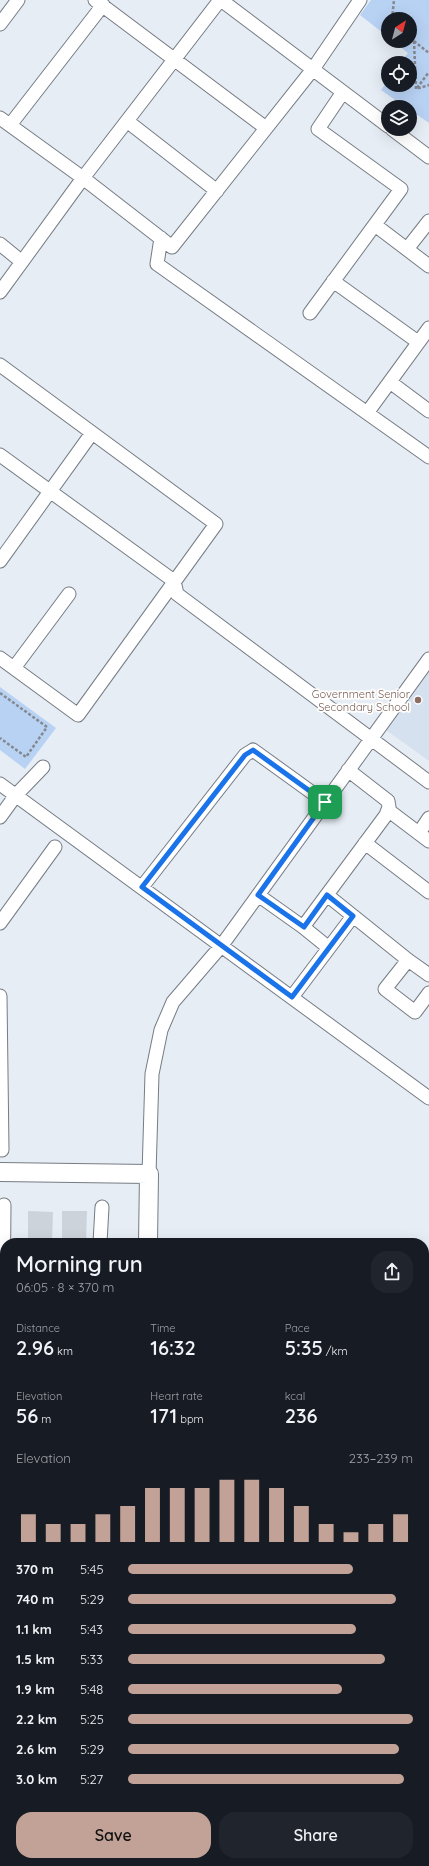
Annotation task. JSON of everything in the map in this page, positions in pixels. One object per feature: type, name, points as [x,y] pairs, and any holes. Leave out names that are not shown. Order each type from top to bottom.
[{"type":"street","points":[[0,24],[18,0]]},
{"type":"street","points":[[0,292],[83,178],[220,0],[381,121]]},
{"type":"street","points":[[266,128],[99,3],[5,121],[83,178],[172,247],[266,128],[312,69],[360,0]]},
{"type":"street","points":[[310,313],[401,189],[318,129],[343,92]]},
{"type":"street","points":[[127,121],[216,191]]},
{"type":"street","points":[[401,136],[429,157]]},
{"type":"street","points":[[407,249],[429,221]]},
{"type":"street","points":[[375,225],[429,266]]},
{"type":"street","points":[[161,238],[157,264],[367,413],[428,453]]},
{"type":"street","points":[[0,244],[22,262]]},
{"type":"street","points":[[333,281],[418,342]]},
{"type":"street","points":[[367,413],[429,328]]},
{"type":"street","points":[[0,366],[216,524],[78,715],[0,658]]},
{"type":"street","points":[[390,382],[429,411]]},
{"type":"street","points":[[0,561],[92,433]]},
{"type":"street","points":[[0,455],[174,582],[177,594],[429,782]]},
{"type":"street","points":[[14,668],[69,594]]},
{"type":"street","points":[[148,1238],[152,1074],[161,1030],[173,1002],[222,945],[429,659]]},
{"type":"street","points":[[142,887],[245,755],[253,750],[325,802]]},
{"type":"street","points":[[0,817],[16,796],[43,766]]},
{"type":"street","points":[[304,927],[388,810],[388,801],[348,770]]},
{"type":"street","points":[[0,784],[222,945],[429,1098]]},
{"type":"street","points":[[388,810],[424,837],[429,818]]},
{"type":"street","points":[[365,843],[429,892]]},
{"type":"street","points":[[0,923],[55,847]]},
{"type":"street","points":[[258,895],[304,927],[329,948]]},
{"type":"street","points":[[327,895],[429,975]]},
{"type":"street","points":[[292,997],[353,916]]},
{"type":"street","points":[[408,960],[385,989],[415,1012],[429,993]]},
{"type":"street","points":[[0,996],[2,1150]]},
{"type":"street","points":[[0,1172],[149,1174]]},
{"type":"street","points":[[4,1205],[4,1238]]},
{"type":"street","points":[[100,1238],[102,1207]]},
{"type":"path","points":[[393,12],[394,0]]},
{"type":"path","points":[[417,43],[429,53]]},
{"type":"path","points":[[417,88],[429,72]]},
{"type":"path","points":[[417,89],[429,85]]},
{"type":"path","points":[[0,693],[47,728],[26,757],[0,738]]},
{"type":"shaded area","points":[[371,0],[429,0],[429,123],[417,115],[417,100],[395,100],[384,92],[417,92],[417,56],[406,56],[408,53],[402,48],[417,48],[417,12],[381,12],[381,32],[360,15]]},
{"type":"shaded area","name":"Government Senior Secondary School","points":[[429,671],[429,761],[386,730]]},
{"type":"shaded area","points":[[0,687],[56,728],[25,769],[0,750]]},
{"type":"building","points":[[28,1211],[53,1212],[52,1238],[28,1238]]},
{"type":"building","points":[[62,1211],[87,1211],[86,1238],[62,1238]]},
{"type":"place","name":"Government Senior Secondary School","points":[[418,700]]},
{"type":"route","points":[[253,750],[325,802],[258,895],[304,927],[327,895],[353,916],[292,997],[142,887],[245,755],[253,750]]}]
